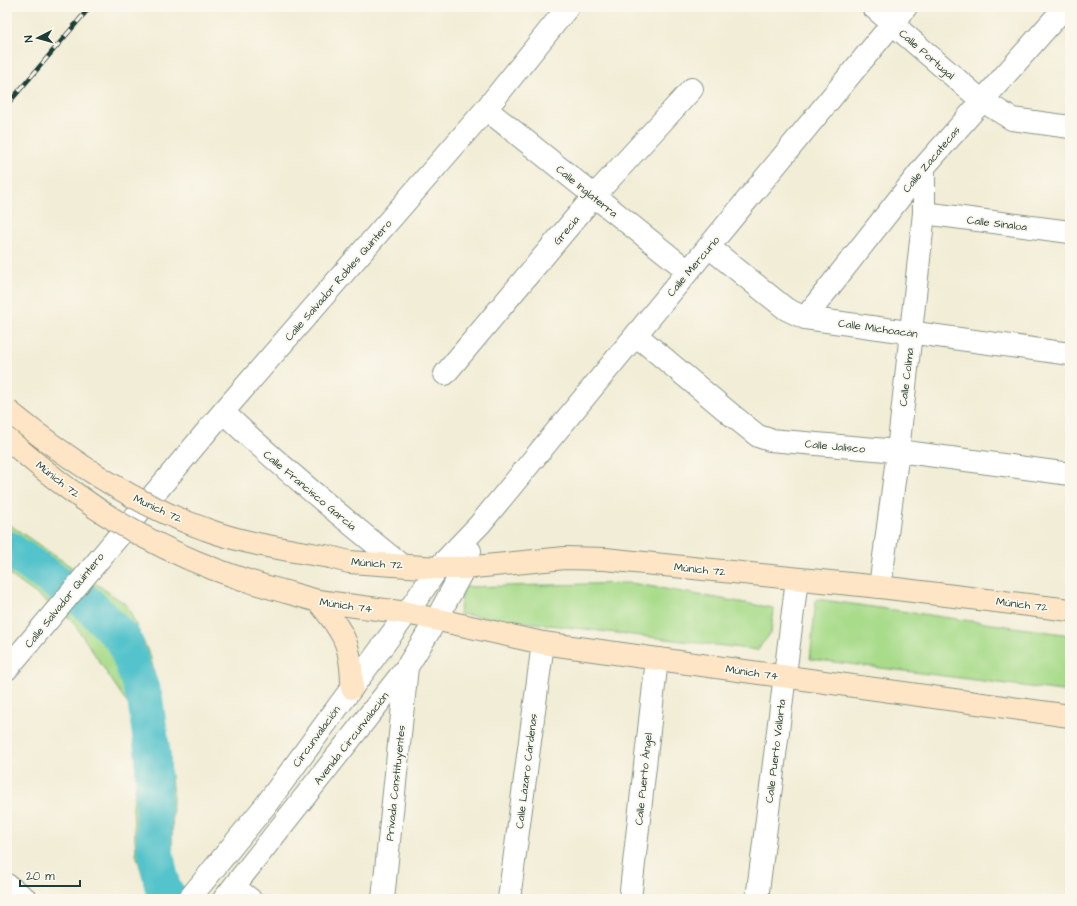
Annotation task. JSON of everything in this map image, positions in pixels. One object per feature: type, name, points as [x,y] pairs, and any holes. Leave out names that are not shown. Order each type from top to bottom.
[{"type":"main road","name":"Munich 72","points":[[7,410],[96,474],[123,491],[158,509],[204,529],[241,541],[330,557]]},
{"type":"main road","name":"Múnich 72","points":[[7,439],[73,493],[142,537],[213,570],[244,581],[286,592]]},
{"type":"main road","name":"Múnich 72","points":[[330,557],[349,562],[400,564],[438,568],[464,568],[565,558],[605,559],[880,587],[1070,610]]},
{"type":"main road","name":"Múnich 74","points":[[286,592],[318,601],[407,613],[543,642],[1070,716]]},
{"type":"main road","points":[[318,601],[334,620],[346,641],[352,665],[352,688]]},
{"type":"street","name":"Calle Salvador Robles Quintero","points":[[106,550],[486,109],[568,7]]},
{"type":"street","name":"Calle Portugal","points":[[873,7],[981,100],[1012,119],[1070,127]]},
{"type":"street","name":"Calle Mercurio","points":[[438,568],[480,524],[906,7]]},
{"type":"street","name":"Calle Zacatecas","points":[[805,318],[924,167],[981,100],[1065,7]]},
{"type":"street","name":"Grecia","points":[[445,374],[594,196],[692,89]]},
{"type":"street","name":"Calle Inglaterra","points":[[486,109],[688,271]]},
{"type":"street","name":"Calle Colima","points":[[880,587],[912,333],[924,213],[924,167]]},
{"type":"street","name":"Calle Sinaloa","points":[[924,213],[1070,232]]},
{"type":"street","name":"Calle Michoacán","points":[[709,247],[786,309],[805,318],[1070,354]]},
{"type":"street","name":"Calle Jalisco","points":[[636,336],[758,436],[770,440],[898,451],[1070,474]]},
{"type":"street","name":"Calle Francisco García","points":[[224,412],[300,484],[400,564]]},
{"type":"street","name":"Calle Mercurio","points":[[464,568],[480,524]]},
{"type":"street","name":"Calle Salvador Quintero","points":[[7,669],[106,550]]},
{"type":"street","name":"Circunvalación","points":[[196,891],[265,806],[407,613],[438,568]]},
{"type":"street","name":"Avenida Circunvalación","points":[[236,895],[407,667],[436,620],[464,568]]},
{"type":"street","name":"Calle Puerto Vallarta","points":[[756,899],[797,579]]},
{"type":"street","name":"Calle Lázaro Cárdenas","points":[[509,899],[543,642]]},
{"type":"street","name":"Calle Puerto Ángel","points":[[630,899],[657,659]]},
{"type":"street","name":"Privada Constituyentes","points":[[383,899],[407,667]]},
{"type":"street","points":[[7,885],[26,899]]},
{"type":"green space","points":[[7,523],[127,605],[151,658],[166,730],[173,796],[172,850],[178,883],[200,899],[151,899],[149,897],[136,854],[133,808],[139,753],[131,709],[71,619],[7,573]]},
{"type":"green space","points":[[631,583],[773,608],[771,633],[757,650],[459,614],[464,587]]},
{"type":"green space","points":[[816,599],[1070,635],[1070,692],[810,659]]},
{"type":"waterway","points":[[7,548],[87,603],[124,640],[145,699],[153,756],[154,844],[163,890],[171,899]]},
{"type":"railway","points":[[7,105],[90,7]]}]
